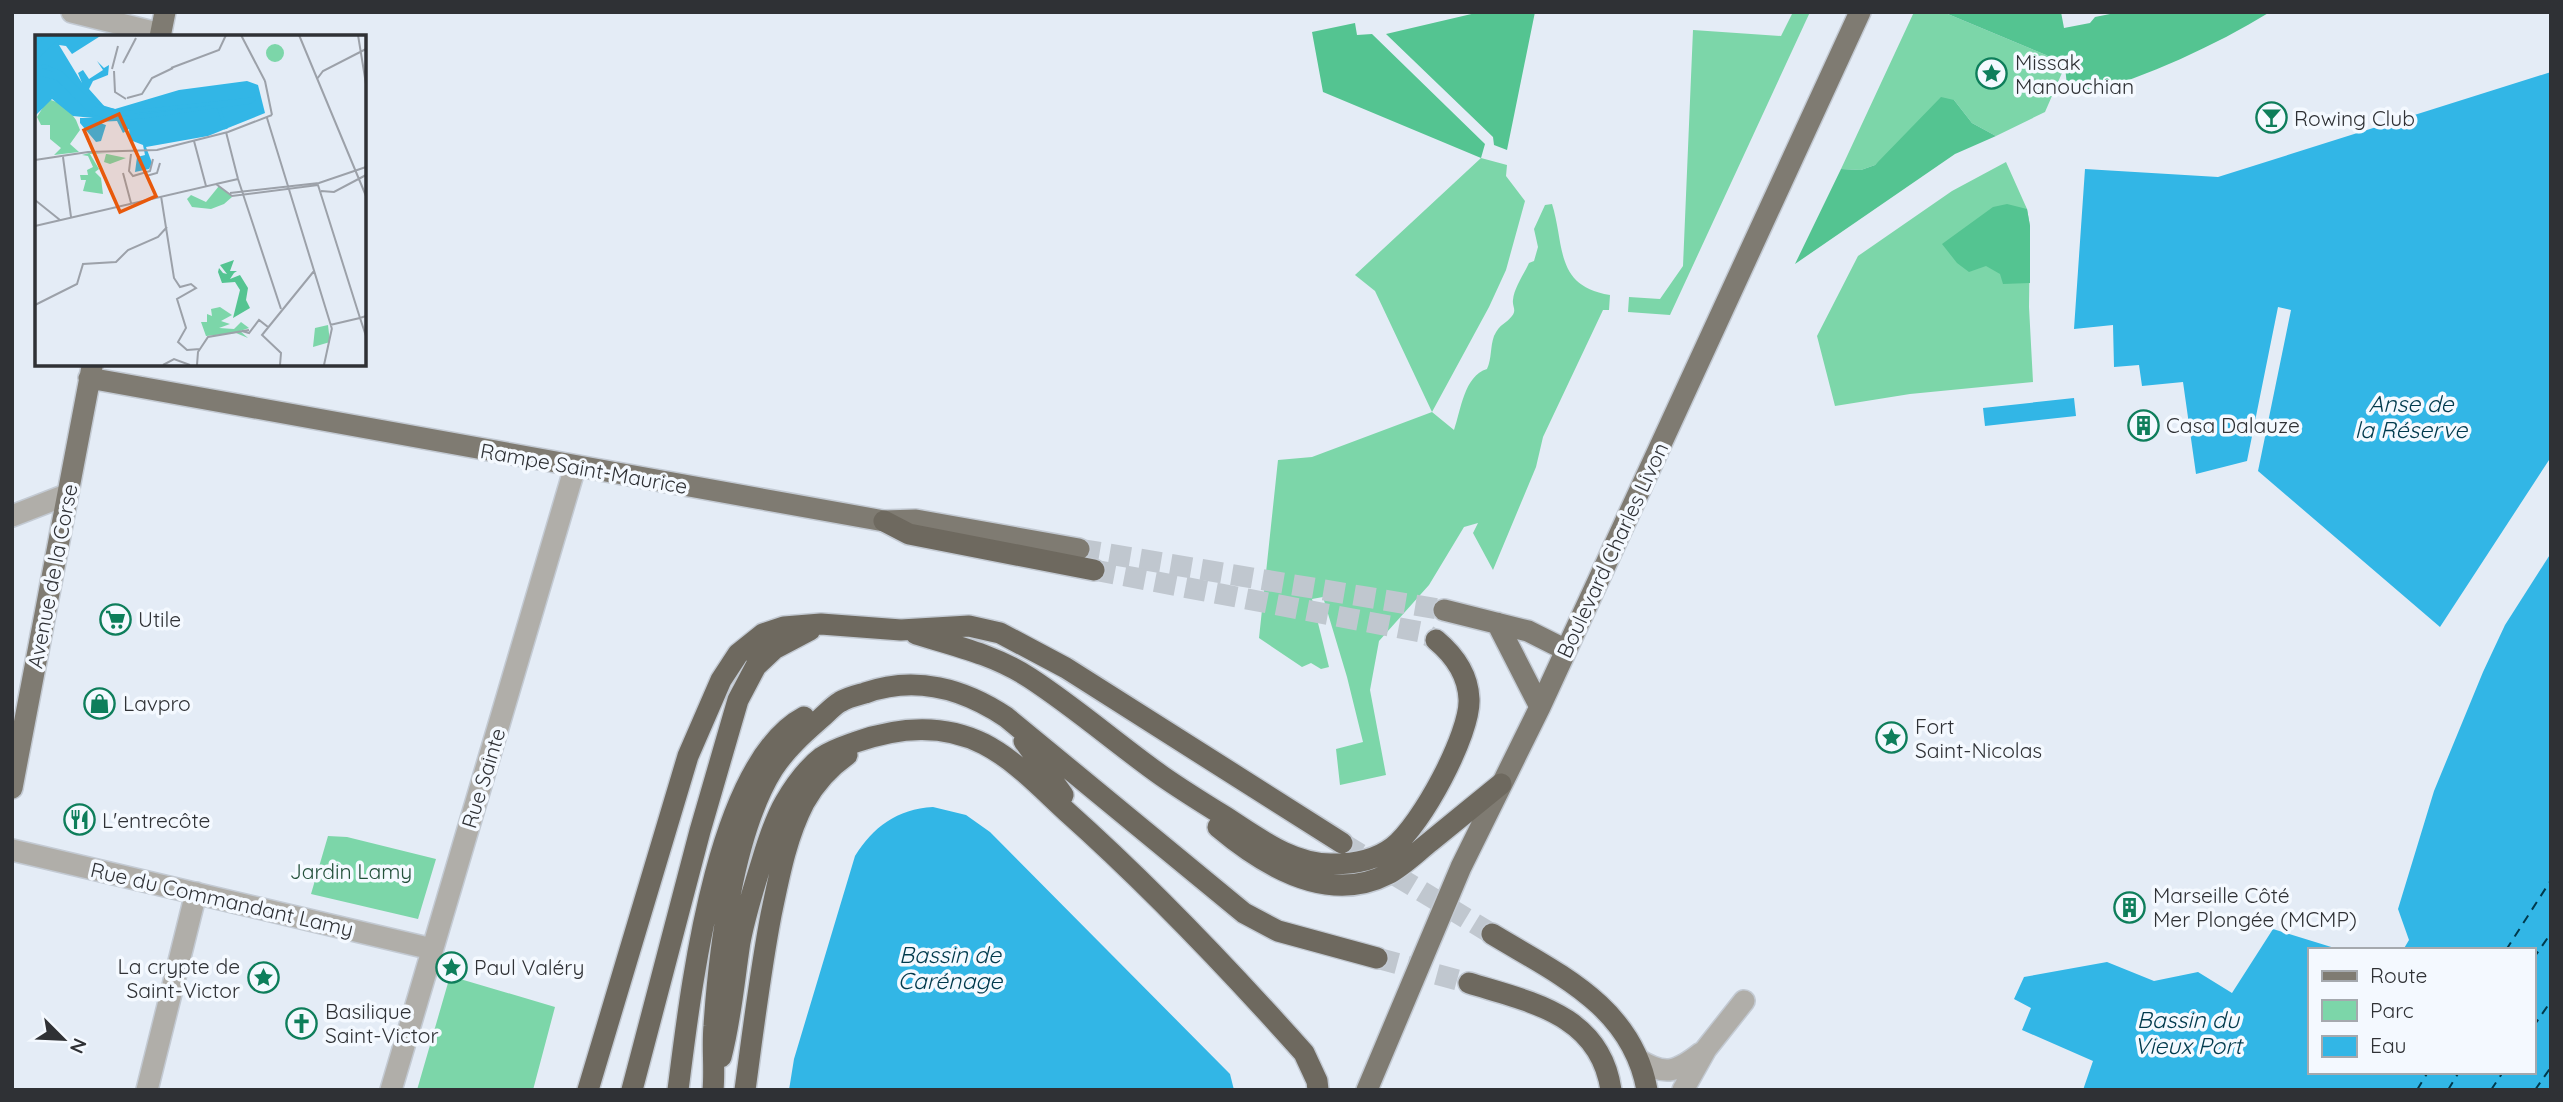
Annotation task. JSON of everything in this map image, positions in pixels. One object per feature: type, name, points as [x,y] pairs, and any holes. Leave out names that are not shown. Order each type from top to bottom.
[{"type":"highway","points":[[884,521],[909,534],[1094,570]]},
{"type":"highway","points":[[632,1090],[700,831],[738,700],[756,666],[774,649],[821,624]]},
{"type":"highway","points":[[588,1090],[688,756],[721,680],[738,654],[763,634],[784,627],[821,624],[901,630],[968,626],[1000,633],[1031,649],[1342,844]]},
{"type":"highway","points":[[901,630],[994,658],[1012,667],[1070,705],[1162,776],[1256,838],[1291,856],[1330,865],[1373,859],[1402,839],[1427,807],[1466,720],[1469,699],[1465,679],[1455,659],[1436,640]]},
{"type":"highway","points":[[678,1090],[692,983],[704,928],[732,822],[751,775],[771,745],[794,722],[841,701],[890,686],[924,685],[969,695],[1006,717],[1244,913],[1278,930],[1377,958]]},
{"type":"highway","points":[[713,1088],[717,990],[734,876],[741,848],[772,771],[800,736],[841,701]]},
{"type":"highway","points":[[1006,717],[1098,840]]},
{"type":"highway","points":[[713,1088],[729,1028],[740,940],[750,899],[769,839],[784,804],[802,776],[824,756],[877,735],[904,729],[933,729],[965,736],[986,745],[1034,782],[1098,840],[1304,1053],[1318,1090]]},
{"type":"highway","points":[[745,1090],[768,930],[792,829],[806,800],[826,773],[877,735]]},
{"type":"highway","points":[[1162,776],[1219,829],[1267,863],[1300,878],[1340,884],[1388,874],[1501,784]]},
{"type":"highway","points":[[1492,934],[1570,981],[1602,1005],[1626,1034],[1639,1060],[1647,1090]]},
{"type":"highway","points":[[1469,983],[1536,1003],[1565,1018],[1582,1031],[1594,1046],[1602,1059],[1611,1090]]},
{"type":"main road","points":[[161,35],[165,12]]},
{"type":"main road","name":"Boulevard Charles Livon","points":[[1367,1090],[1461,867],[1540,707],[1860,12]]},
{"type":"main road","name":"Rampe Saint-Maurice","points":[[91,371],[575,467],[884,521],[916,520],[1079,549]]},
{"type":"main road","name":"Avenue de la Corse","points":[[12,788],[91,371]]},
{"type":"main road","points":[[1444,610],[1528,631],[1566,650]]},
{"type":"main road","points":[[1497,623],[1540,707]]},
{"type":"street","points":[[72,12],[157,35]]},
{"type":"street","name":"Rue Sainte","points":[[391,1090],[575,467]]},
{"type":"street","points":[[12,516],[66,495]]},
{"type":"street","name":"Rue du Commandant Lamy","points":[[12,850],[432,948]]},
{"type":"street","points":[[147,1090],[196,893]]},
{"type":"street","points":[[1683,1090],[1706,1049],[1744,1001]]},
{"type":"street","points":[[1639,1060],[1664,1071],[1679,1068],[1706,1049]]},
{"type":"green space","points":[[1480,12],[1535,12],[1507,150],[1494,145],[1493,137],[1386,34]]},
{"type":"green space","points":[[1793,12],[1810,12],[1670,315],[1628,312],[1629,297],[1660,299],[1683,266],[1693,30],[1781,36]]},
{"type":"green space","points":[[1914,12],[1943,12],[2046,55],[2065,66],[2045,112],[1996,136],[1972,123],[1954,100],[1875,165],[1861,170],[1841,169]]},
{"type":"green space","points":[[1943,12],[2061,12],[2064,28],[2090,23],[2095,17],[2120,12],[2270,12],[2180,59],[2085,95],[2075,85],[2067,86],[2065,66],[2046,55]]},
{"type":"green space","points":[[1355,23],[1357,35],[1372,34],[1485,144],[1481,158],[1323,92],[1312,32]]},
{"type":"green space","points":[[1941,97],[1954,100],[1972,123],[1996,136],[1955,154],[1795,264],[1841,169],[1861,170],[1875,165]]},
{"type":"green space","points":[[1481,158],[1507,165],[1506,176],[1525,201],[1506,270],[1432,412],[1375,291],[1355,275]]},
{"type":"green space","points":[[2006,162],[2027,209],[2030,226],[2029,307],[2033,382],[1910,394],[1835,406],[1817,336],[1858,256],[1952,191]]},
{"type":"green space","points":[[1552,204],[1561,248],[1570,273],[1579,283],[1610,295],[1609,310],[1603,310],[1543,437],[1536,467],[1493,570],[1473,533],[1478,523],[1464,527],[1429,585],[1379,641],[1370,690],[1386,775],[1340,785],[1336,749],[1363,742],[1323,597],[1312,599],[1329,667],[1321,669],[1311,663],[1302,667],[1259,638],[1278,460],[1312,457],[1432,412],[1454,430],[1468,386],[1479,373],[1487,369],[1494,336],[1513,314],[1515,291],[1529,263],[1534,261],[1538,247],[1534,229],[1545,205]]},
{"type":"green space","points":[[2007,204],[2027,209],[2030,226],[2030,283],[2003,284],[2000,274],[1986,266],[1969,272],[1957,263],[1942,244],[1993,207]]},
{"type":"green space","name":"Jardin Lamy","points":[[328,836],[347,837],[436,859],[418,919],[311,894]]},
{"type":"green space","points":[[450,976],[555,1007],[533,1090],[417,1090]]},
{"type":"water","name":"Anse de la Réserve","points":[[2551,72],[2551,457],[2440,627],[2258,471],[2291,310],[2278,307],[2247,461],[2196,474],[2183,382],[2142,386],[2139,365],[2114,367],[2113,325],[2074,329],[2085,169],[2218,177]]},
{"type":"water","points":[[2074,398],[2076,416],[1985,426],[1983,408]]},
{"type":"water","name":"Bassin du Vieux Port","points":[[2551,553],[2551,1090],[2083,1090],[2093,1061],[2022,1030],[2031,1008],[2014,999],[2024,977],[2107,962],[2154,981],[2198,972],[2232,993],[2273,929],[2335,948],[2308,948],[2308,1074],[2535,1074],[2535,948],[2404,948],[2409,940],[2398,909],[2434,791],[2505,625]]},
{"type":"water","name":"Bassin de Carénage","points":[[933,807],[966,815],[990,832],[1230,1074],[1234,1090],[789,1090],[794,1059],[855,856],[870,836],[887,821],[908,811]]},
{"type":"ferry route","points":[[2507,948],[2551,880]]},
{"type":"ferry route","points":[[2535,956],[2551,933]]},
{"type":"ferry route","points":[[2535,1024],[2551,1001]]},
{"type":"ferry route","points":[[2535,1090],[2551,1067]]},
{"type":"ferry route","points":[[2417,1090],[2427,1074]]},
{"type":"ferry route","points":[[2448,1090],[2458,1074]]},
{"type":"ferry route","points":[[2491,1090],[2502,1074]]},
{"type":"tunnel","points":[[1079,549],[1444,610]]},
{"type":"tunnel","points":[[1094,570],[1421,632],[1436,640]]},
{"type":"tunnel","points":[[1342,843],[1492,934]]},
{"type":"tunnel","points":[[1377,958],[1469,983]]},
{"type":"place","name":"Missak Manouchian","points":[[1992,74]]},
{"type":"place","name":"Rowing Club","points":[[2271,118]]},
{"type":"place","name":"Casa Dalauze","points":[[2143,425]]},
{"type":"place","name":"Utile","points":[[115,619]]},
{"type":"place","name":"Lavpro","points":[[100,703]]},
{"type":"place","name":"Fort Saint-Nicolas","points":[[1892,738]]},
{"type":"place","name":"L'entrecôte","points":[[79,820]]},
{"type":"place","name":"Marseille Côté Mer Plongée (MCMP)","points":[[2130,907]]},
{"type":"place","name":"Paul Valéry","points":[[451,967]]},
{"type":"place","name":"La crypte de Saint-Victor","points":[[263,978]]},
{"type":"place","name":"Basilique Saint-Victor","points":[[302,1023]]}]
